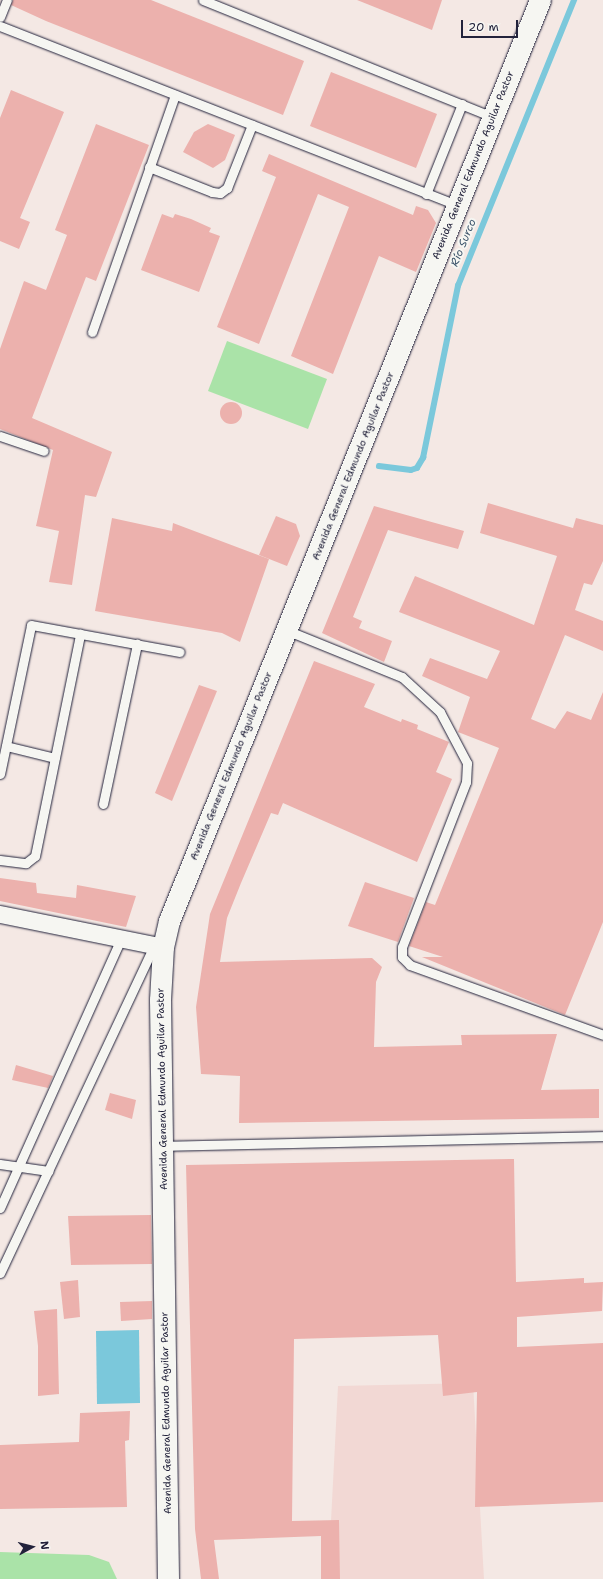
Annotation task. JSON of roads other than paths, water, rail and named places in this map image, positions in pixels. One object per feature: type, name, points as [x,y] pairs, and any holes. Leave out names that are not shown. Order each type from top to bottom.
[{"type":"street","name":"Avenida General Edmundo Aguilar Pastor","points":[[168,1579],[158,946],[540,0]]},
{"type":"street","points":[[0,914],[158,946]]},
{"type":"lane","points":[[0,17],[6,0]]},
{"type":"lane","points":[[203,0],[492,117]]},
{"type":"lane","points":[[0,26],[457,205]]},
{"type":"lane","points":[[92,332],[175,95]]},
{"type":"lane","points":[[426,194],[462,104]]},
{"type":"lane","points":[[149,167],[212,192],[220,193],[227,188],[252,125]]},
{"type":"lane","points":[[0,436],[44,451]]},
{"type":"lane","points":[[0,774],[31,625],[180,652]]},
{"type":"lane","points":[[286,630],[402,677],[440,712],[466,763],[466,782],[402,947],[402,957],[410,965],[603,1033]]},
{"type":"lane","points":[[0,860],[26,863],[35,856],[80,634]]},
{"type":"lane","points":[[103,804],[137,644]]},
{"type":"lane","points":[[6,746],[55,758]]},
{"type":"lane","points":[[0,1208],[121,938]]},
{"type":"lane","points":[[0,1274],[48,1171],[158,946]]},
{"type":"lane","points":[[162,1146],[603,1136]]},
{"type":"lane","points":[[0,1164],[48,1171]]},
{"type":"water","points":[[139,1330],[140,1403],[97,1404],[96,1331]]},
{"type":"waterway","name":"Río Surco","points":[[379,466],[411,470],[417,468],[423,458],[458,286],[574,0]]}]
